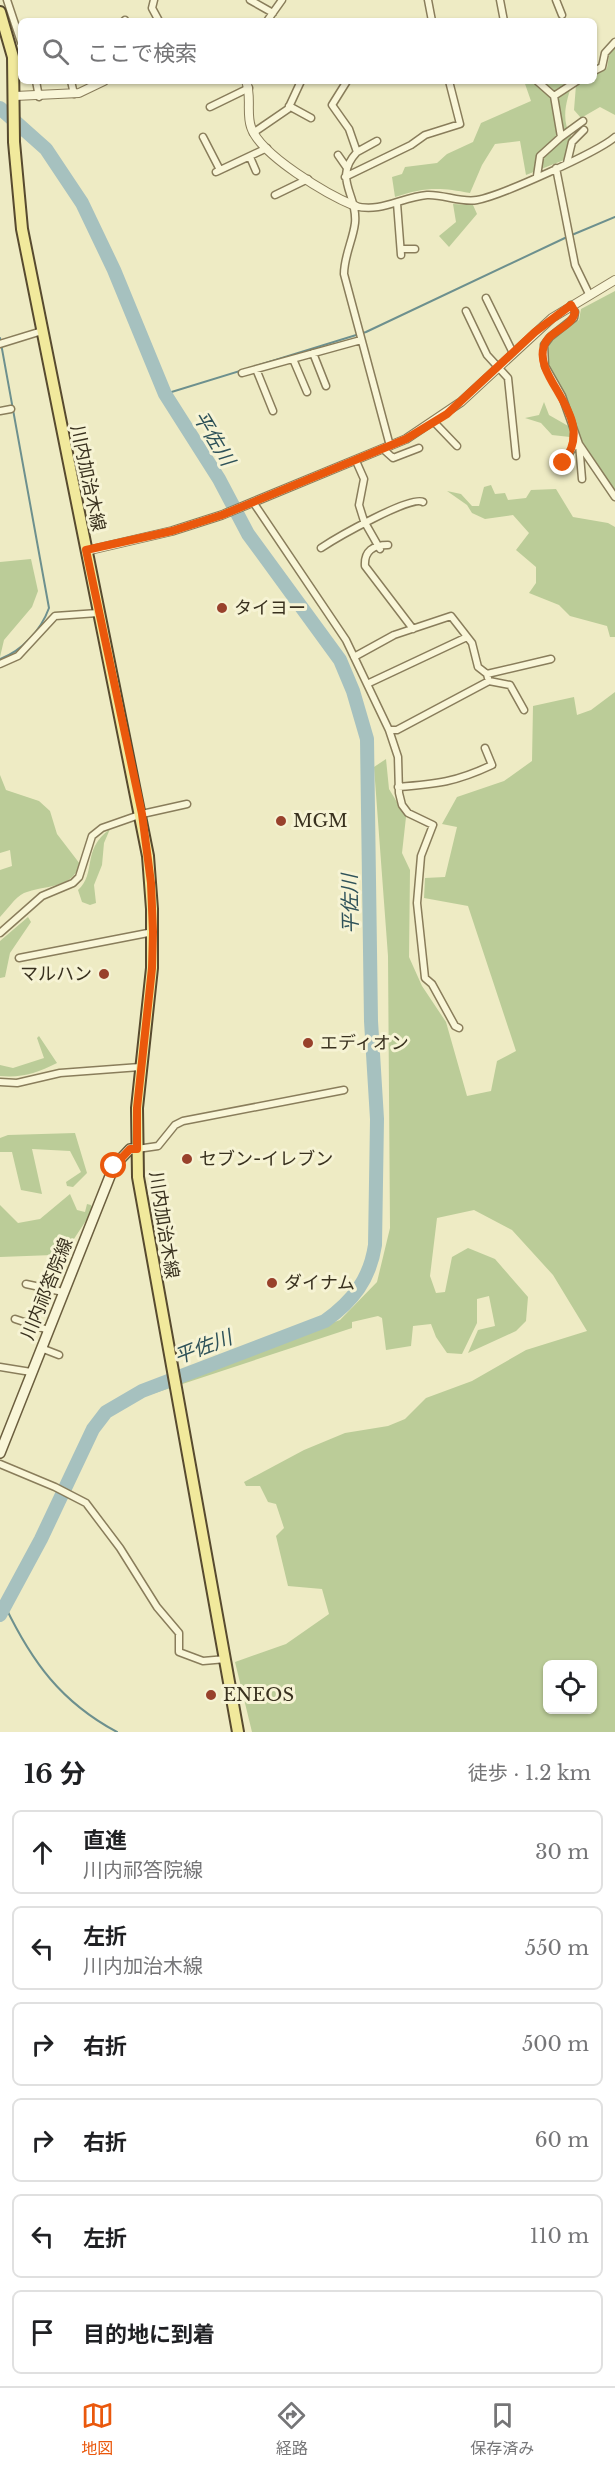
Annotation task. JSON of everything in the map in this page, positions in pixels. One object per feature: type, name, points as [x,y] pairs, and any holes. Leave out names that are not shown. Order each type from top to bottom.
[{"type":"main road","name":"川内加治木線","points":[[0,12],[13,57],[14,142],[22,229],[98,613],[142,814],[149,865],[153,932],[152,968],[140,1067],[137,1149],[144,1215],[238,1732]]},
{"type":"main road","name":"川内祁答院線","points":[[0,1453],[114,1166],[130,1149],[137,1149]]},
{"type":"street","points":[[7,0],[18,33]]},
{"type":"street","points":[[154,0],[152,8],[157,18]]},
{"type":"street","points":[[152,8],[159,0]]},
{"type":"street","points":[[250,0],[273,13]]},
{"type":"street","points":[[269,18],[282,0]]},
{"type":"street","points":[[428,0],[431,18]]},
{"type":"street","points":[[500,0],[503,18]]},
{"type":"street","points":[[556,0],[562,15]]},
{"type":"street","points":[[597,70],[602,67],[605,53],[615,42]]},
{"type":"street","points":[[37,84],[39,97]]},
{"type":"street","points":[[72,84],[74,94]]},
{"type":"street","points":[[15,99],[74,94],[91,90],[100,84]]},
{"type":"street","points":[[253,133],[289,106],[300,84]]},
{"type":"street","points":[[345,84],[332,105],[349,129],[357,152]]},
{"type":"street","points":[[345,177],[411,145],[425,135],[460,124],[450,84]]},
{"type":"street","points":[[540,84],[554,96],[561,137]]},
{"type":"street","points":[[554,96],[572,84]]},
{"type":"street","points":[[210,107],[247,85],[250,124],[253,133],[267,148],[308,179],[355,206],[365,208],[427,195],[480,200],[602,147],[615,137]]},
{"type":"street","points":[[289,106],[311,118]]},
{"type":"street","points":[[537,176],[540,156],[583,121]]},
{"type":"street","points":[[567,163],[572,142],[584,130]]},
{"type":"street","points":[[203,137],[218,171],[267,148]]},
{"type":"street","points":[[377,141],[357,152],[347,168],[345,177],[355,206],[355,224],[344,263],[344,274],[386,448],[393,458],[419,448]]},
{"type":"street","points":[[338,155],[347,168]]},
{"type":"street","points":[[250,157],[256,171]]},
{"type":"street","points":[[555,168],[571,235],[575,265],[589,294]]},
{"type":"street","points":[[275,195],[308,179]]},
{"type":"street","points":[[397,203],[401,252],[415,249]]},
{"type":"street","points":[[86,550],[172,531],[222,515],[386,448],[434,423],[498,368],[535,332],[571,305],[615,280]]},
{"type":"street","points":[[486,298],[513,353]]},
{"type":"street","points":[[571,305],[575,312],[574,318],[549,337],[544,345],[543,356],[545,366],[562,396],[574,427],[579,444],[582,479]]},
{"type":"street","points":[[466,311],[487,355],[508,378],[516,456]]},
{"type":"street","points":[[2,343],[42,331]]},
{"type":"street","points":[[242,374],[360,336]]},
{"type":"street","points":[[313,353],[326,386]]},
{"type":"street","points":[[293,359],[307,392]]},
{"type":"street","points":[[256,369],[273,411]]},
{"type":"street","points":[[0,411],[11,409]]},
{"type":"street","points":[[434,423],[457,446]]},
{"type":"street","points":[[563,463],[574,446],[574,427]]},
{"type":"street","points":[[579,444],[615,497]]},
{"type":"street","points":[[356,461],[364,479],[359,505],[364,521],[379,547]]},
{"type":"street","points":[[321,548],[364,521],[380,517],[406,502],[418,500],[423,502]]},
{"type":"street","points":[[251,503],[346,640],[389,730],[398,757],[398,787],[402,805],[408,813],[433,825],[421,856],[417,903],[419,935],[425,978],[432,984],[459,1029]]},
{"type":"street","points":[[388,545],[379,547],[364,557],[365,566],[413,629]]},
{"type":"street","points":[[0,664],[18,656],[55,616],[98,613]]},
{"type":"street","points":[[354,657],[394,635],[451,616],[472,643],[478,667],[488,677],[510,685],[524,710]]},
{"type":"street","points":[[367,684],[467,637]]},
{"type":"street","points":[[389,730],[396,730],[488,677],[551,659]]},
{"type":"street","points":[[398,787],[446,784],[478,772],[492,765],[486,748]]},
{"type":"street","points":[[0,933],[42,896],[73,883],[79,877],[92,836],[102,828],[142,814],[187,804]]},
{"type":"street","points":[[19,958],[153,932]]},
{"type":"street","points":[[0,1082],[17,1083],[60,1073],[140,1067]]},
{"type":"street","points":[[137,1149],[158,1146],[175,1125],[183,1121],[344,1090]]},
{"type":"street","points":[[26,1284],[63,1292]]},
{"type":"street","points":[[15,1319],[48,1330]]},
{"type":"street","points":[[41,1348],[59,1355]]},
{"type":"street","points":[[0,1367],[31,1372]]},
{"type":"street","points":[[0,1464],[86,1503],[120,1548],[156,1606],[179,1633],[179,1652],[184,1656],[203,1660],[226,1659]]},
{"type":"green space","points":[[615,46],[615,115],[600,107],[581,118],[574,110],[576,85],[597,84],[597,73],[607,68],[610,50]]},
{"type":"green space","points":[[525,84],[572,84],[565,116],[571,136],[564,160],[526,175],[520,141],[495,144],[482,165],[470,193],[432,189],[395,197],[392,177],[402,174],[405,167],[437,163],[447,154],[473,142],[481,123],[531,101]]},
{"type":"green space","points":[[453,204],[473,205],[477,214],[449,247],[439,236],[456,222]]},
{"type":"green space","points":[[615,291],[615,491],[582,441],[548,364],[547,347],[554,337],[579,320],[581,309]]},
{"type":"green space","points":[[544,402],[549,415],[570,427],[570,437],[552,435],[541,423],[525,418],[539,415]]},
{"type":"green space","points":[[491,485],[495,494],[505,493],[508,500],[526,498],[531,490],[556,489],[573,517],[608,523],[615,527],[615,637],[610,637],[607,626],[570,616],[559,605],[529,593],[536,583],[536,567],[516,550],[529,533],[513,515],[485,519],[472,513],[467,505],[447,491],[461,494],[472,506],[479,506],[484,487]]},
{"type":"green space","points":[[31,559],[38,591],[32,607],[4,640],[0,657],[0,562]]},
{"type":"green space","points":[[615,692],[615,1732],[252,1732],[235,1662],[286,1644],[329,1614],[322,1589],[288,1586],[276,1536],[284,1528],[276,1504],[268,1502],[260,1486],[246,1486],[244,1482],[304,1450],[345,1433],[388,1426],[405,1419],[426,1398],[472,1381],[526,1350],[587,1331],[553,1275],[512,1230],[474,1210],[437,1218],[430,1276],[436,1293],[445,1292],[452,1257],[468,1248],[495,1259],[528,1297],[526,1321],[516,1331],[468,1353],[478,1330],[495,1326],[489,1296],[477,1299],[477,1323],[462,1354],[447,1353],[436,1337],[431,1324],[413,1326],[411,1346],[386,1350],[382,1318],[378,1316],[352,1322],[352,1328],[146,1396],[222,1362],[340,1320],[377,1282],[390,1228],[388,956],[374,767],[386,759],[389,789],[406,817],[402,853],[410,870],[409,957],[422,986],[446,1022],[467,1096],[491,1091],[497,1061],[516,1051],[468,906],[424,898],[425,878],[445,877],[457,827],[442,824],[457,797],[504,781],[532,761],[533,706],[574,697],[577,715],[591,710]]},
{"type":"green space","points":[[0,775],[6,790],[39,801],[50,811],[57,834],[80,864],[71,878],[64,882],[24,893],[0,917],[0,870],[12,866],[10,850],[0,853]]},
{"type":"green space","points":[[110,829],[104,843],[102,865],[94,885],[96,903],[90,905],[82,902],[78,890],[87,876],[95,845]]},
{"type":"green space","points":[[28,917],[31,922],[10,953],[5,977],[0,978],[0,941]]},
{"type":"green space","points":[[39,1036],[57,1063],[29,1074],[0,1076],[0,1065],[13,1068],[44,1058],[37,1038]]},
{"type":"green space","points":[[75,1133],[87,1173],[73,1187],[67,1186],[66,1182],[81,1172],[70,1151],[32,1149],[42,1194],[21,1190],[12,1152],[0,1152],[0,1138],[8,1135]]},
{"type":"green space","points":[[70,1194],[77,1210],[85,1212],[87,1204],[91,1205],[93,1210],[68,1248],[53,1255],[0,1257],[0,1205],[18,1223],[40,1219]]},
{"type":"waterway","name":"平佐川","points":[[0,108],[46,149],[82,203],[114,270],[165,394],[219,479],[248,534],[340,660],[353,691],[367,739],[371,1021],[377,1119],[375,1245],[369,1268],[359,1288],[325,1321],[142,1391],[106,1412],[93,1429],[41,1539],[0,1615]]},
{"type":"waterway","points":[[165,394],[366,332],[567,237],[615,217]]},
{"type":"waterway","points":[[0,338],[49,608],[30,639],[16,651],[0,659]]},
{"type":"waterway","points":[[5,1606],[26,1645],[50,1679],[80,1708],[117,1732]]},
{"type":"place","name":"タイヨー","points":[[222,608]]},
{"type":"place","name":"MGM","points":[[281,821]]},
{"type":"place","name":"マルハン","points":[[104,974]]},
{"type":"place","name":"エディオン","points":[[308,1043]]},
{"type":"place","name":"セブン-イレブン","points":[[187,1159]]},
{"type":"place","name":"ダイナム","points":[[272,1283]]},
{"type":"place","name":"ENEOS","points":[[211,1695]]},
{"type":"route","points":[[114,1166],[130,1149],[137,1149],[140,1067],[152,968],[151,883],[142,814],[86,550],[141,539],[222,515],[406,439],[447,414],[535,332],[571,305],[575,312],[574,318],[549,337],[544,345],[543,356],[545,366],[562,396],[574,427],[574,446],[563,463]]}]
